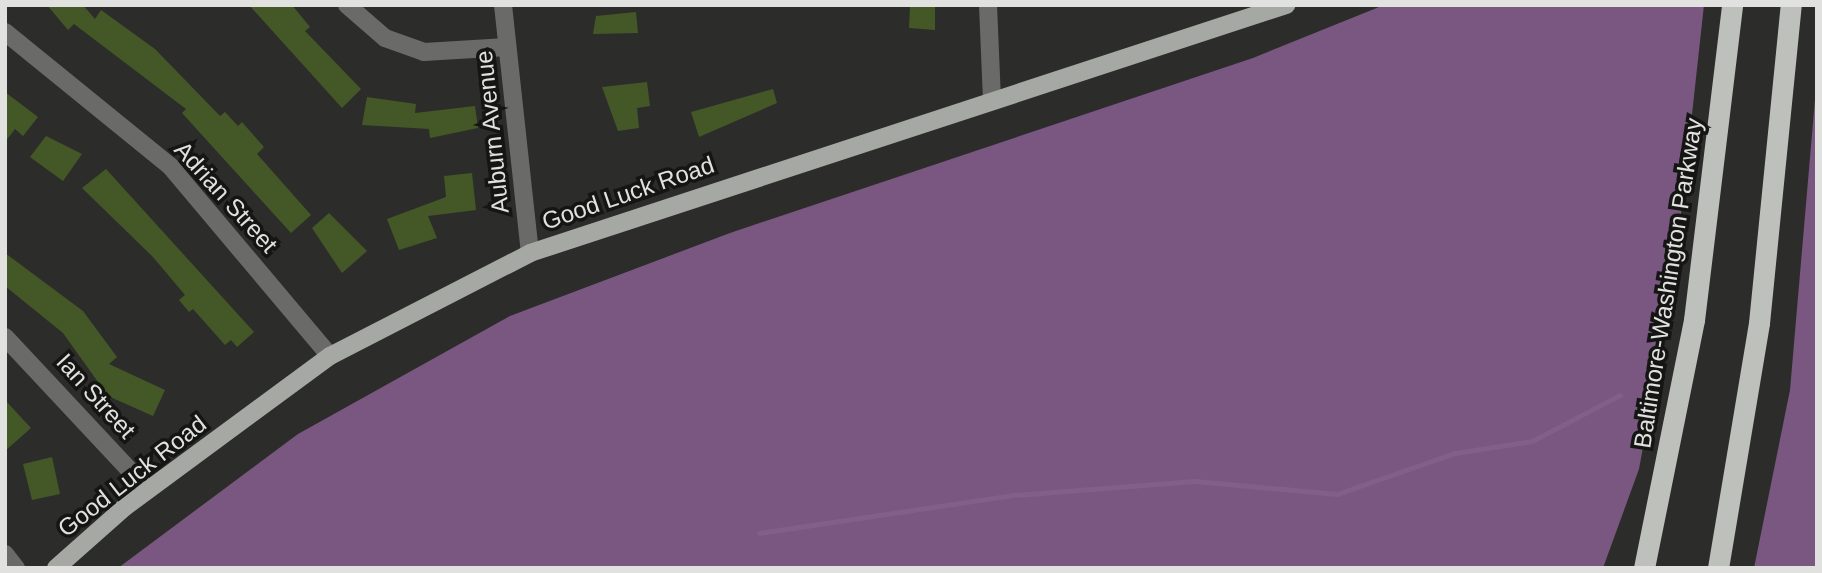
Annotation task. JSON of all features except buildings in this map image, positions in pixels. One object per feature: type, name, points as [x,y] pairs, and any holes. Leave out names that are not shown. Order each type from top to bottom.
[{"type":"highway","name":"Baltimore-Washington Parkway","points":[[1644,568],[1694,320],[1732,5]]},
{"type":"highway","points":[[1718,568],[1759,323],[1791,5]]},
{"type":"main road","name":"Good Luck Road","points":[[56,568],[148,490],[330,356],[530,253],[992,99],[1286,5]]},
{"type":"street","points":[[347,5],[385,38],[424,52],[507,47]]},
{"type":"street","name":"Auburn Avenue","points":[[503,5],[530,253]]},
{"type":"street","points":[[988,5],[992,99]]},
{"type":"street","name":"Adrian Street","points":[[5,32],[170,166],[330,356]]},
{"type":"street","name":"Ian Street","points":[[5,337],[148,490]]},
{"type":"street","points":[[5,554],[16,568]]},
{"type":"shaded area","points":[[1384,5],[1704,5],[1674,278],[1639,469],[1603,568],[118,568],[298,434],[510,316],[730,233],[1253,58]]},
{"type":"shaded area","points":[[1817,76],[1817,568],[1754,568],[1790,390]]},
{"type":"waterway","points":[[759,533],[1014,495],[1194,481],[1337,494],[1455,453],[1532,441],[1620,395]]}]
